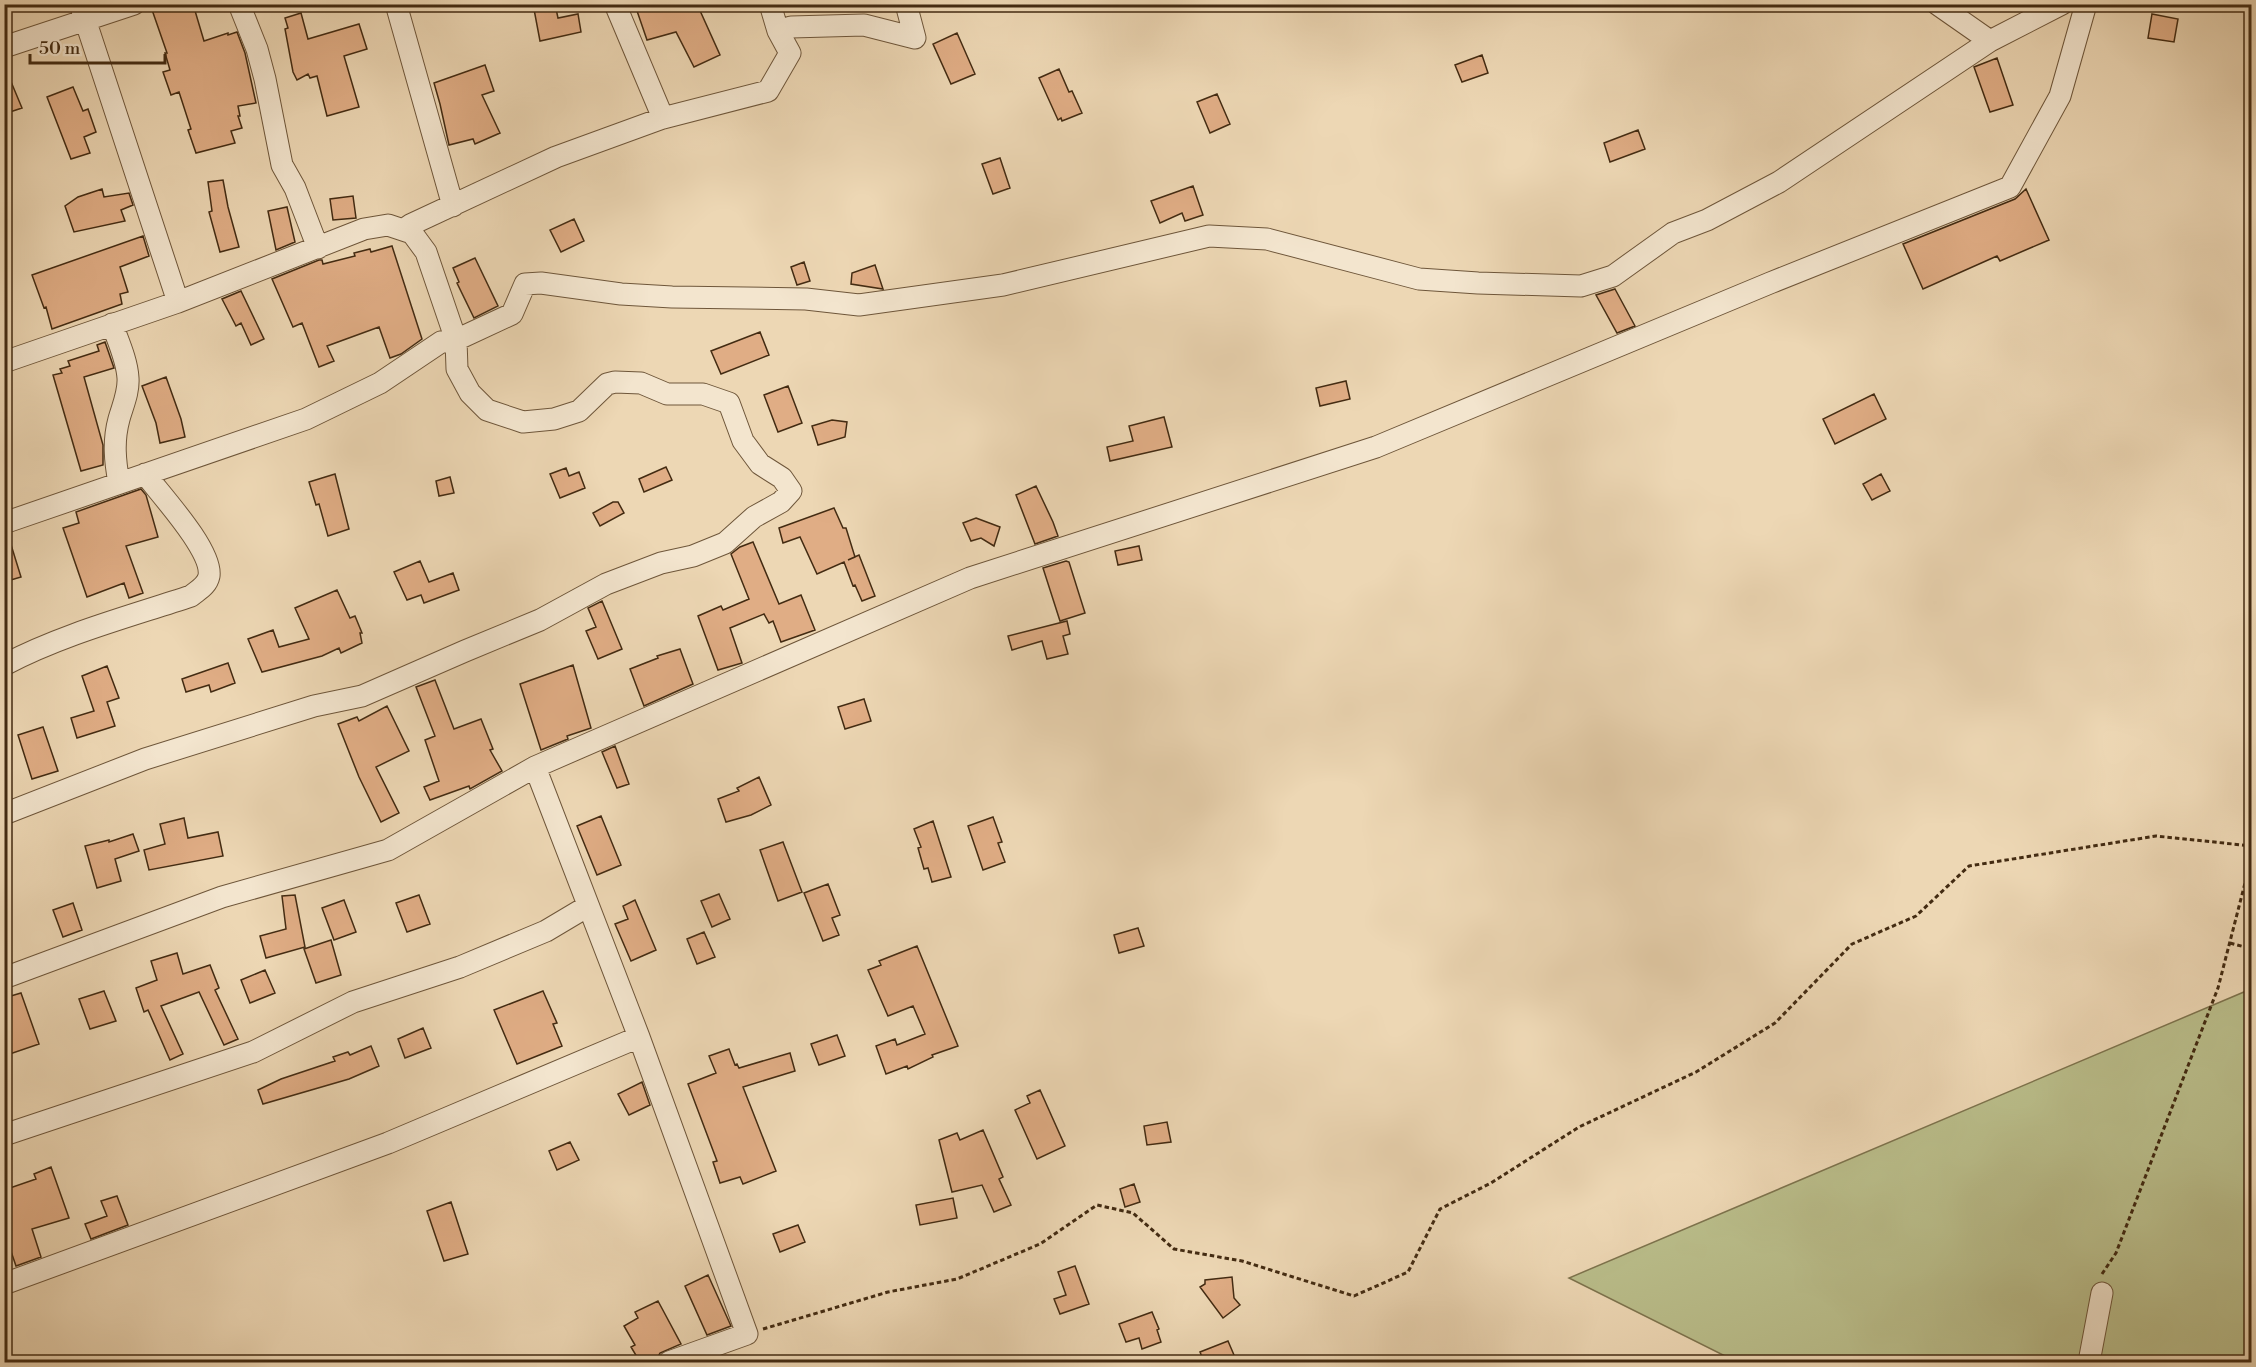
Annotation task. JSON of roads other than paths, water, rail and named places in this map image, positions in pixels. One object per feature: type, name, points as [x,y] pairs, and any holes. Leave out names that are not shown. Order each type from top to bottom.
[{"type":"street","points":[[4,48],[82,12],[134,4]]},
{"type":"street","points":[[239,4],[257,49],[282,165],[295,188],[318,248]]},
{"type":"street","points":[[396,4],[436,154],[453,207]]},
{"type":"street","points":[[615,4],[663,118]]},
{"type":"street","points":[[4,814],[145,759],[314,706],[362,696],[540,620],[606,584],[661,563],[693,556],[725,543],[754,517],[781,502],[791,491],[782,478],[760,464],[743,441],[729,403],[703,394],[667,394],[641,382],[615,381],[607,384],[579,411],[554,419],[523,422],[487,410],[470,393],[457,369],[456,340],[434,272],[426,252],[412,233],[410,225],[453,207],[556,157],[663,118],[768,91],[790,53],[778,31],[770,4]]},
{"type":"street","points":[[778,31],[791,27],[864,25],[915,38],[906,4]]},
{"type":"street","points":[[1937,4],[1990,41]]},
{"type":"street","points":[[4,523],[306,419],[380,383],[441,342],[456,340],[512,314],[525,284],[541,283],[641,295],[806,298],[859,305],[1003,285],[1209,236],[1267,239],[1419,279],[1581,286],[1613,276],[1673,232],[1707,220],[1779,182],[1990,41],[2062,4]]},
{"type":"street","points":[[4,978],[222,897],[388,850],[535,766],[970,578],[1376,447],[1770,283],[2010,187],[2060,96],[2086,4]]},
{"type":"street","points":[[82,12],[178,302]]},
{"type":"street","points":[[4,362],[178,302],[364,229],[388,225],[412,233]]},
{"type":"street","points":[[112,324],[128,378],[127,395],[119,420],[114,453],[119,483]]},
{"type":"street","points":[[4,665],[31,651],[191,596],[204,586],[209,576],[207,559],[185,524],[145,474]]},
{"type":"street","points":[[535,766],[639,1037],[747,1334],[669,1362]]},
{"type":"street","points":[[4,1135],[253,1052],[353,1002],[460,967],[546,931],[588,906]]},
{"type":"street","points":[[4,1284],[388,1143],[639,1037]]},
{"type":"street","points":[[2089,1362],[2102,1293]]}]
